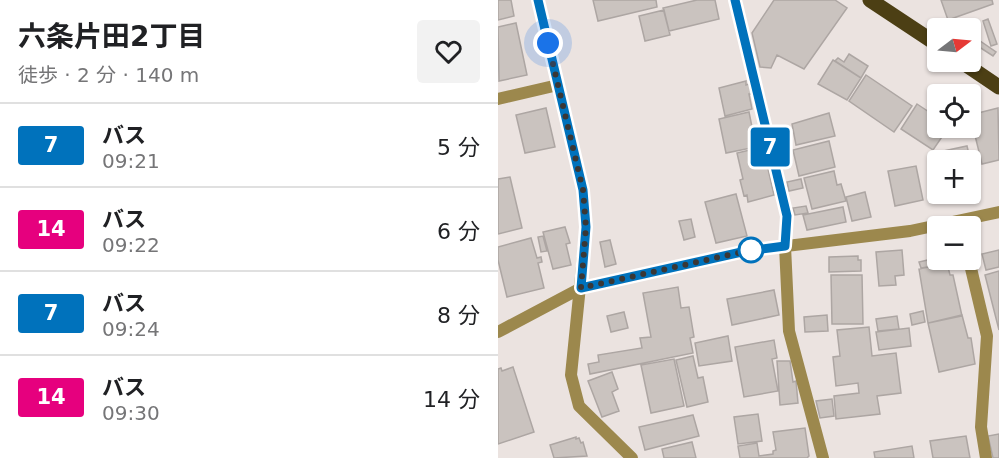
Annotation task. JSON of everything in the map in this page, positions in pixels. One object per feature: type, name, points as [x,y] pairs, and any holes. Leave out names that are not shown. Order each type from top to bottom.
[{"type":"main road","points":[[870,0],[927,38]]},
{"type":"main road","points":[[977,72],[999,87]]},
{"type":"street","points":[[538,0],[583,190],[586,227],[571,375],[579,406],[632,458]]},
{"type":"street","points":[[735,0],[787,216],[785,246],[789,332],[823,458]]},
{"type":"street","points":[[498,99],[558,85]]},
{"type":"street","points":[[981,218],[999,212]]},
{"type":"street","points":[[498,332],[581,288],[746,251],[927,229]]},
{"type":"street","points":[[971,270],[987,336],[981,427],[986,458]]},
{"type":"building","points":[[498,0],[511,0],[514,16],[498,20]]},
{"type":"building","points":[[593,0],[656,0],[657,7],[598,21]]},
{"type":"building","points":[[697,0],[715,0],[719,19],[669,31],[663,8]]},
{"type":"building","points":[[774,0],[835,0],[847,8],[804,69],[777,55],[771,68],[760,67],[752,33]]},
{"type":"building","points":[[941,0],[992,0],[993,4],[954,18],[947,18]]},
{"type":"building","points":[[664,10],[670,35],[645,41],[639,16]]},
{"type":"building","points":[[988,19],[997,44],[991,46],[983,21]]},
{"type":"building","points":[[516,23],[527,75],[499,81],[498,27]]},
{"type":"building","points":[[981,42],[996,52],[993,56],[981,48]]},
{"type":"building","points":[[849,54],[868,66],[861,78],[835,61],[838,58],[844,62]]},
{"type":"building","points":[[833,60],[861,78],[847,100],[818,84]]},
{"type":"building","points":[[866,75],[912,106],[894,132],[849,101]]},
{"type":"building","points":[[746,81],[752,94],[749,94],[752,109],[725,116],[719,88]]},
{"type":"building","points":[[917,104],[927,111],[927,138],[941,138],[933,150],[901,129]]},
{"type":"building","points":[[546,108],[555,147],[525,153],[516,115]]},
{"type":"building","points":[[998,108],[999,160],[982,164],[981,150],[979,150],[976,138],[981,138],[981,112]]},
{"type":"building","points":[[749,112],[756,147],[726,153],[719,119]]},
{"type":"building","points":[[829,113],[835,136],[796,145],[792,124]]},
{"type":"building","points":[[829,141],[835,167],[799,176],[793,150]]},
{"type":"building","points":[[967,146],[968,150],[948,150]]},
{"type":"building","points":[[763,147],[774,195],[748,202],[740,180],[743,179],[737,153]]},
{"type":"building","points":[[916,166],[923,200],[895,206],[888,171]]},
{"type":"building","points":[[834,171],[837,185],[841,184],[846,201],[812,209],[804,178]]},
{"type":"building","points":[[510,177],[522,228],[498,234],[498,179]]},
{"type":"building","points":[[801,179],[803,188],[789,191],[787,182]]},
{"type":"building","points":[[865,192],[871,217],[852,221],[846,197]]},
{"type":"building","points":[[736,194],[747,236],[716,243],[705,202]]},
{"type":"building","points":[[806,206],[808,213],[795,215],[793,208]]},
{"type":"building","points":[[843,207],[846,222],[807,230],[803,215]]},
{"type":"building","points":[[691,219],[695,237],[684,240],[679,221]]},
{"type":"building","points":[[565,227],[570,243],[566,244],[571,265],[553,269],[543,232]]},
{"type":"building","points":[[543,236],[547,251],[541,252],[538,237]]},
{"type":"building","points":[[531,238],[537,258],[541,257],[542,262],[538,263],[544,288],[507,297],[498,260],[498,247]]},
{"type":"building","points":[[610,240],[616,264],[605,267],[600,242]]},
{"type":"building","points":[[902,250],[904,275],[895,276],[896,285],[879,286],[876,252]]},
{"type":"building","points":[[999,250],[999,267],[986,270],[982,254]]},
{"type":"building","points":[[858,256],[858,260],[861,260],[861,271],[829,272],[829,257]]},
{"type":"building","points":[[927,260],[927,267],[921,268],[919,262]]},
{"type":"building","points":[[927,267],[927,270],[949,270],[950,275],[953,275],[962,316],[928,323],[919,269]]},
{"type":"building","points":[[999,271],[999,330],[985,275]]},
{"type":"building","points":[[831,275],[862,275],[863,324],[832,324]]},
{"type":"building","points":[[678,287],[681,308],[689,307],[694,337],[690,338],[693,353],[590,374],[588,364],[599,362],[598,355],[642,348],[640,338],[651,337],[643,293]]},
{"type":"building","points":[[774,290],[779,315],[732,325],[727,299]]},
{"type":"building","points":[[923,311],[925,322],[912,325],[910,314]]},
{"type":"building","points":[[624,312],[628,328],[611,332],[607,316]]},
{"type":"building","points":[[827,315],[828,331],[805,332],[804,317]]},
{"type":"building","points":[[962,315],[968,338],[971,338],[975,364],[939,372],[928,323]]},
{"type":"building","points":[[897,316],[899,329],[878,331],[876,319]]},
{"type":"building","points":[[869,327],[872,356],[896,353],[901,393],[877,396],[880,414],[836,419],[834,396],[859,393],[858,383],[836,386],[833,357],[840,356],[837,330]]},
{"type":"building","points":[[909,328],[911,346],[879,350],[876,332]]},
{"type":"building","points":[[728,336],[732,361],[699,366],[695,343]]},
{"type":"building","points":[[774,340],[777,358],[772,359],[778,391],[744,397],[735,347]]},
{"type":"building","points":[[693,356],[698,378],[703,377],[708,402],[687,407],[676,360]]},
{"type":"building","points":[[674,359],[684,406],[651,413],[641,365]]},
{"type":"building","points":[[777,361],[790,361],[793,382],[796,381],[798,403],[780,405]]},
{"type":"building","points":[[513,367],[534,432],[498,444],[498,369],[501,368],[502,371]]},
{"type":"building","points":[[612,372],[618,389],[612,392],[619,411],[602,417],[588,381]]},
{"type":"building","points":[[832,399],[834,416],[820,418],[816,401]]},
{"type":"building","points":[[758,414],[762,441],[738,444],[734,417]]},
{"type":"building","points":[[693,415],[699,436],[645,450],[639,427]]},
{"type":"building","points":[[805,428],[809,456],[807,458],[740,458],[738,446],[757,443],[759,456],[773,454],[776,450],[773,432]]},
{"type":"building","points":[[999,434],[999,458],[993,458],[988,436]]},
{"type":"building","points":[[966,436],[970,458],[933,458],[930,441]]},
{"type":"building","points":[[576,437],[581,443],[583,442],[587,456],[554,458],[550,445]]},
{"type":"building","points":[[692,442],[696,458],[664,458],[662,449]]},
{"type":"building","points":[[912,446],[914,458],[875,458],[874,452]]},
{"type":"bus line","name":"7","points":[[538,0],[583,190],[586,227],[581,288],[746,251],[785,246],[787,216],[735,0]]},
{"type":"route","points":[[548,43],[583,190],[586,227],[581,288],[751,250]]}]
